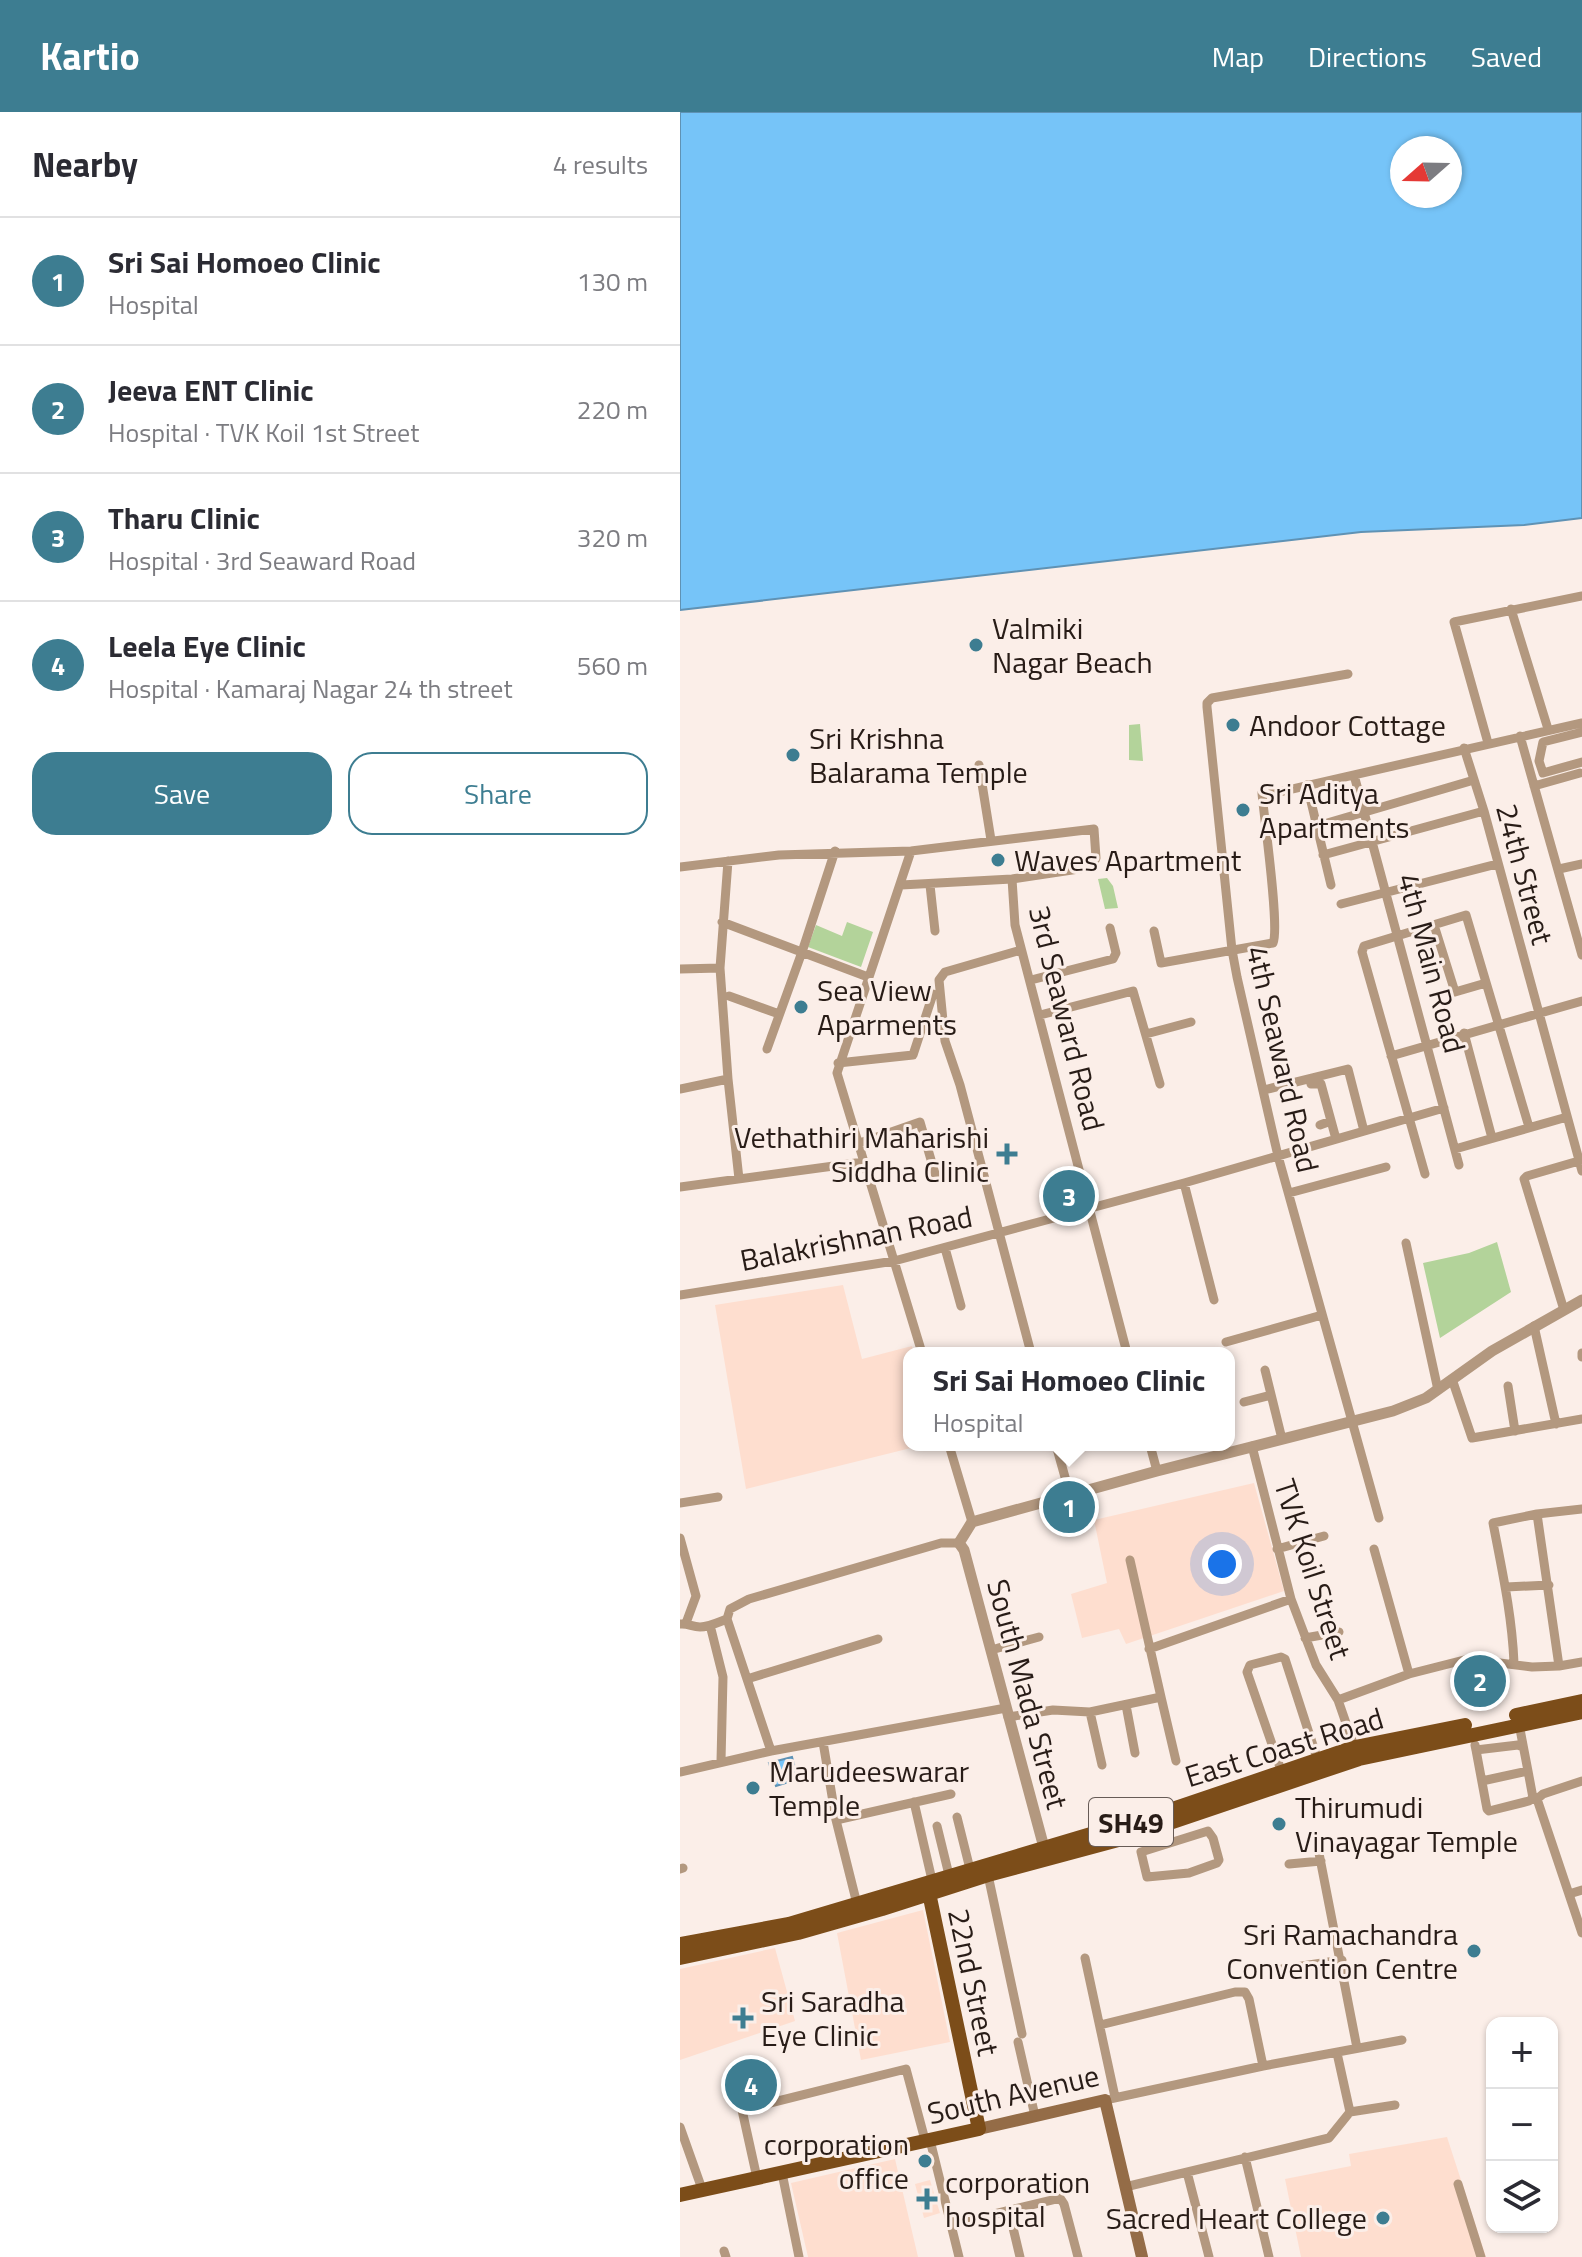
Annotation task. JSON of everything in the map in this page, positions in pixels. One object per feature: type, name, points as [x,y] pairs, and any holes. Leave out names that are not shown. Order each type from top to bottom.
[{"type":"main road","name":"East Coast Road","points":[[680,1944],[789,1924],[857,1904],[881,1903],[930,1887],[988,1875],[1318,1761],[1582,1701]]},
{"type":"main road","name":"East Coast Road","points":[[930,1887],[949,1875],[970,1869],[1171,1823],[1357,1753],[1582,1712]]},
{"type":"main road","name":"22nd Street","points":[[930,1887],[979,2129]]},
{"type":"main road","name":"SH49","points":[[680,1958],[798,1933],[881,1903]]},
{"type":"main road","name":"South Avenue","points":[[680,2195],[1110,2099]]},
{"type":"main road","points":[[1110,2099],[1125,2187],[1142,2257]]},
{"type":"street","points":[[1488,743],[1455,621],[1582,596]]},
{"type":"street","points":[[1511,609],[1547,742]]},
{"type":"street","name":"4th Seaward Road","points":[[1348,674],[1209,700],[1207,707],[1232,950],[1278,1156],[1379,1518]]},
{"type":"street","points":[[1154,931],[1161,963],[1270,944],[1276,938],[1266,793],[1546,730],[1579,728]]},
{"type":"street","points":[[1579,728],[1543,742],[1540,751],[1543,773],[1581,768]]},
{"type":"street","points":[[1520,736],[1582,955]]},
{"type":"street","name":"24th Street","points":[[1464,748],[1581,1164]]},
{"type":"street","points":[[979,765],[991,840]]},
{"type":"street","points":[[1534,786],[1581,768]]},
{"type":"street","name":"4th Main Road","points":[[1354,775],[1459,1165]]},
{"type":"street","points":[[1317,826],[1474,780]]},
{"type":"street","points":[[1307,785],[1331,885]]},
{"type":"street","points":[[1323,855],[1484,811]]},
{"type":"street","points":[[680,867],[835,851],[911,851],[1094,829],[1096,858],[1092,867],[1012,879],[901,885]]},
{"type":"street","points":[[767,1049],[835,851]]},
{"type":"street","points":[[911,851],[837,1073],[920,1347]]},
{"type":"street","points":[[728,861],[720,968],[739,1179]]},
{"type":"street","points":[[1341,904],[1497,864]]},
{"type":"street","points":[[1559,869],[1582,864]]},
{"type":"street","name":"3rd Seaward Road","points":[[1012,879],[1015,925],[1021,950],[1125,1347]]},
{"type":"street","points":[[930,885],[935,931]]},
{"type":"street","points":[[1425,1174],[1362,949],[1364,946],[1466,915],[1529,1127]]},
{"type":"street","points":[[722,922],[868,977]]},
{"type":"street","points":[[1434,925],[1456,992],[1486,983]]},
{"type":"street","points":[[1031,980],[1113,959],[1116,953],[1110,928]]},
{"type":"street","points":[[1021,950],[941,974],[939,980],[945,1041],[960,1085],[1029,1347]]},
{"type":"street","points":[[680,969],[720,968]]},
{"type":"street","points":[[1040,1015],[1132,991],[1160,1084]]},
{"type":"street","points":[[838,1063],[913,1055],[933,994]]},
{"type":"street","points":[[729,996],[779,1014]]},
{"type":"street","points":[[1391,1056],[1582,1001]]},
{"type":"street","points":[[1146,1034],[1191,1022]]},
{"type":"street","points":[[1464,1033],[1492,1138]]},
{"type":"street","points":[[1264,1093],[1348,1069],[1364,1131]]},
{"type":"street","points":[[680,1089],[728,1079]]},
{"type":"street","points":[[1264,1093],[1320,1083],[1336,1139]]},
{"type":"street","name":"Balakrishnan Road","points":[[680,1295],[894,1261],[1184,1183],[1444,1108]]},
{"type":"street","points":[[1455,1149],[1567,1117]]},
{"type":"street","points":[[1320,1125],[1331,1121]]},
{"type":"street","points":[[857,1144],[920,1122],[936,1177]]},
{"type":"street","points":[[680,1187],[863,1162]]},
{"type":"street","points":[[1564,1310],[1525,1178],[1581,1164]]},
{"type":"street","points":[[1289,1193],[1386,1167]]},
{"type":"street","points":[[1184,1183],[1214,1300]]},
{"type":"street","points":[[1406,1243],[1438,1390]]},
{"type":"street","points":[[945,1248],[961,1306]]},
{"type":"street","points":[[1235,1450],[1393,1411],[1426,1398],[1534,1326],[1582,1300]]},
{"type":"street","points":[[1226,1342],[1322,1315]]},
{"type":"street","points":[[1534,1326],[1556,1424]]},
{"type":"street","points":[[1265,1370],[1282,1439]]},
{"type":"street","points":[[1452,1379],[1471,1438],[1582,1419]]},
{"type":"street","points":[[1508,1386],[1515,1431]]},
{"type":"street","points":[[1244,1402],[1271,1395]]},
{"type":"street","name":"TVK Koil Street","points":[[1252,1446],[1291,1599],[1325,1683],[1338,1700],[1357,1753]]},
{"type":"street","points":[[951,1451],[972,1522]]},
{"type":"street","points":[[1058,1451],[1070,1495]]},
{"type":"street","points":[[1152,1451],[1157,1471]]},
{"type":"street","points":[[771,1751],[727,1619],[730,1609],[749,1599],[941,1543],[959,1543],[972,1522],[1233,1451]]},
{"type":"street","points":[[680,1503],[718,1497]]},
{"type":"street","points":[[1514,1663],[1513,1634],[1494,1522],[1582,1509]]},
{"type":"street","points":[[1537,1514],[1559,1666]]},
{"type":"street","points":[[1277,1549],[1324,1536]]},
{"type":"street","points":[[680,1538],[696,1596],[683,1624],[702,1627],[727,1619]]},
{"type":"street","name":"South Mada Street","points":[[959,1543],[964,1550],[1045,1854]]},
{"type":"street","points":[[1374,1549],[1409,1674]]},
{"type":"street","points":[[1130,1560],[1176,1761]]},
{"type":"street","points":[[1506,1587],[1549,1585]]},
{"type":"street","points":[[1149,1649],[1291,1599]]},
{"type":"street","points":[[710,1625],[723,1677],[721,1761]]},
{"type":"street","points":[[1305,1638],[1339,1632]]},
{"type":"street","points":[[991,1650],[1039,1637]]},
{"type":"street","points":[[747,1679],[878,1639]]},
{"type":"street","points":[[1282,1773],[1247,1672],[1250,1665],[1281,1657],[1285,1659],[1318,1761]]},
{"type":"street","points":[[1338,1700],[1409,1674],[1468,1659],[1532,1667],[1582,1662]]},
{"type":"street","points":[[680,1772],[771,1751],[1007,1713],[1053,1710],[1090,1712],[1161,1697]]},
{"type":"street","points":[[1126,1705],[1135,1753]]},
{"type":"street","points":[[1090,1712],[1102,1765]]},
{"type":"street","points":[[1473,1733],[1487,1809],[1491,1811],[1533,1798],[1519,1724]]},
{"type":"street","points":[[823,1742],[836,1820],[857,1904]]},
{"type":"street","points":[[1476,1750],[1523,1747]]},
{"type":"street","points":[[1482,1781],[1528,1771]]},
{"type":"street","points":[[1582,1781],[1538,1796],[1537,1802],[1582,1933]]},
{"type":"street","points":[[836,1820],[951,1794]]},
{"type":"street","points":[[914,1802],[930,1887]]},
{"type":"street","points":[[957,1817],[970,1869]]},
{"type":"street","points":[[1171,1823],[1177,1840]]},
{"type":"street","points":[[937,1826],[949,1875]]},
{"type":"street","points":[[1208,1831],[1219,1860],[1189,1873],[1148,1878],[1141,1852],[1177,1840],[1208,1831]]},
{"type":"street","points":[[1317,1843],[1357,2048]]},
{"type":"street","points":[[1289,1864],[1321,1861]]},
{"type":"street","points":[[988,1875],[1035,2116]]},
{"type":"street","points":[[1569,1894],[1582,1890]]},
{"type":"street","points":[[1085,1958],[1100,2025],[1110,2099]]},
{"type":"street","points":[[1282,1969],[1342,1960]]},
{"type":"street","points":[[1100,2025],[1245,1992],[1263,2066]]},
{"type":"street","name":"South Avenue","points":[[1110,2099],[1402,2040]]},
{"type":"street","points":[[1337,2053],[1350,2112]]},
{"type":"street","points":[[757,2178],[742,2110],[906,2069],[959,2257]]},
{"type":"street","points":[[1125,2187],[1329,2138],[1350,2112],[1395,2105]]},
{"type":"street","points":[[680,2127],[702,2189]]},
{"type":"street","points":[[1245,2157],[1269,2257]]},
{"type":"street","points":[[1187,2172],[1209,2257]]},
{"type":"street","points":[[782,2173],[799,2257]]},
{"type":"street","points":[[1458,2184],[1481,2257]]},
{"type":"street","points":[[952,2224],[1062,2199],[1078,2257]]},
{"type":"street","points":[[1009,2211],[1020,2257]]},
{"type":"shaded area","points":[[843,1285],[862,1359],[903,1348],[903,1450],[746,1489],[715,1305]]},
{"type":"shaded area","points":[[1254,1483],[1284,1591],[1126,1644],[1119,1629],[1082,1638],[1071,1594],[1107,1583],[1094,1520]]},
{"type":"shaded area","points":[[923,1910],[950,2042],[861,2060],[837,1933]]},
{"type":"shaded area","points":[[775,1948],[795,2021],[680,2060],[680,1969]]},
{"type":"shaded area","name":"Sacred Heart College","points":[[1447,2137],[1486,2257],[1301,2257],[1285,2179],[1351,2166],[1349,2154]]},
{"type":"shaded area","points":[[895,2159],[918,2257],[808,2257],[791,2183]]},
{"type":"shaded area","name":"corporation hospital","points":[[930,2180],[940,2213],[924,2218],[915,2184]]},
{"type":"green space","points":[[1140,724],[1143,761],[1129,760],[1129,725]]},
{"type":"green space","points":[[1107,878],[1113,886],[1118,908],[1105,909],[1098,879]]},
{"type":"green space","points":[[847,922],[873,932],[861,967],[808,947],[816,925],[842,936]]},
{"type":"green space","points":[[1497,1242],[1511,1292],[1440,1338],[1423,1263],[1469,1253]]},
{"type":"water","points":[[680,112],[1582,112],[1582,518],[1524,525],[1361,532],[680,610]]},
{"type":"water","points":[[792,1757],[795,1768],[791,1769],[798,1779],[776,1786],[769,1763]]},
{"type":"place","name":"Valmiki Nagar Beach","points":[[976,645]]},
{"type":"place","name":"Andoor Cottage","points":[[1233,725]]},
{"type":"place","name":"Sri Krishna Balarama Temple","points":[[793,755]]},
{"type":"place","name":"Sri Aditya Apartments","points":[[1243,810]]},
{"type":"place","name":"Waves Apartment","points":[[998,860]]},
{"type":"place","name":"Sea View Aparments","points":[[801,1007]]},
{"type":"place","name":"Vethathiri Maharishi Siddha Clinic","points":[[1007,1154]]},
{"type":"place","name":"Tharu Clinic","points":[[1069,1196]]},
{"type":"place","name":"Sri Sai Homoeo Clinic","points":[[1069,1507]]},
{"type":"place","name":"Jeeva ENT Clinic","points":[[1480,1681]]},
{"type":"place","name":"Marudeeswarar Temple","points":[[753,1788]]},
{"type":"place","name":"Thirumudi Vinayagar Temple","points":[[1279,1824]]},
{"type":"place","name":"Sri Ramachandra Convention Centre","points":[[1474,1951]]},
{"type":"place","name":"Sri Saradha Eye Clinic","points":[[743,2018]]},
{"type":"place","name":"Leela Eye Clinic","points":[[751,2085]]},
{"type":"place","name":"corporation office","points":[[925,2161]]},
{"type":"place","name":"corporation hospital","points":[[927,2199]]},
{"type":"place","name":"Sacred Heart College","points":[[1383,2218]]}]
